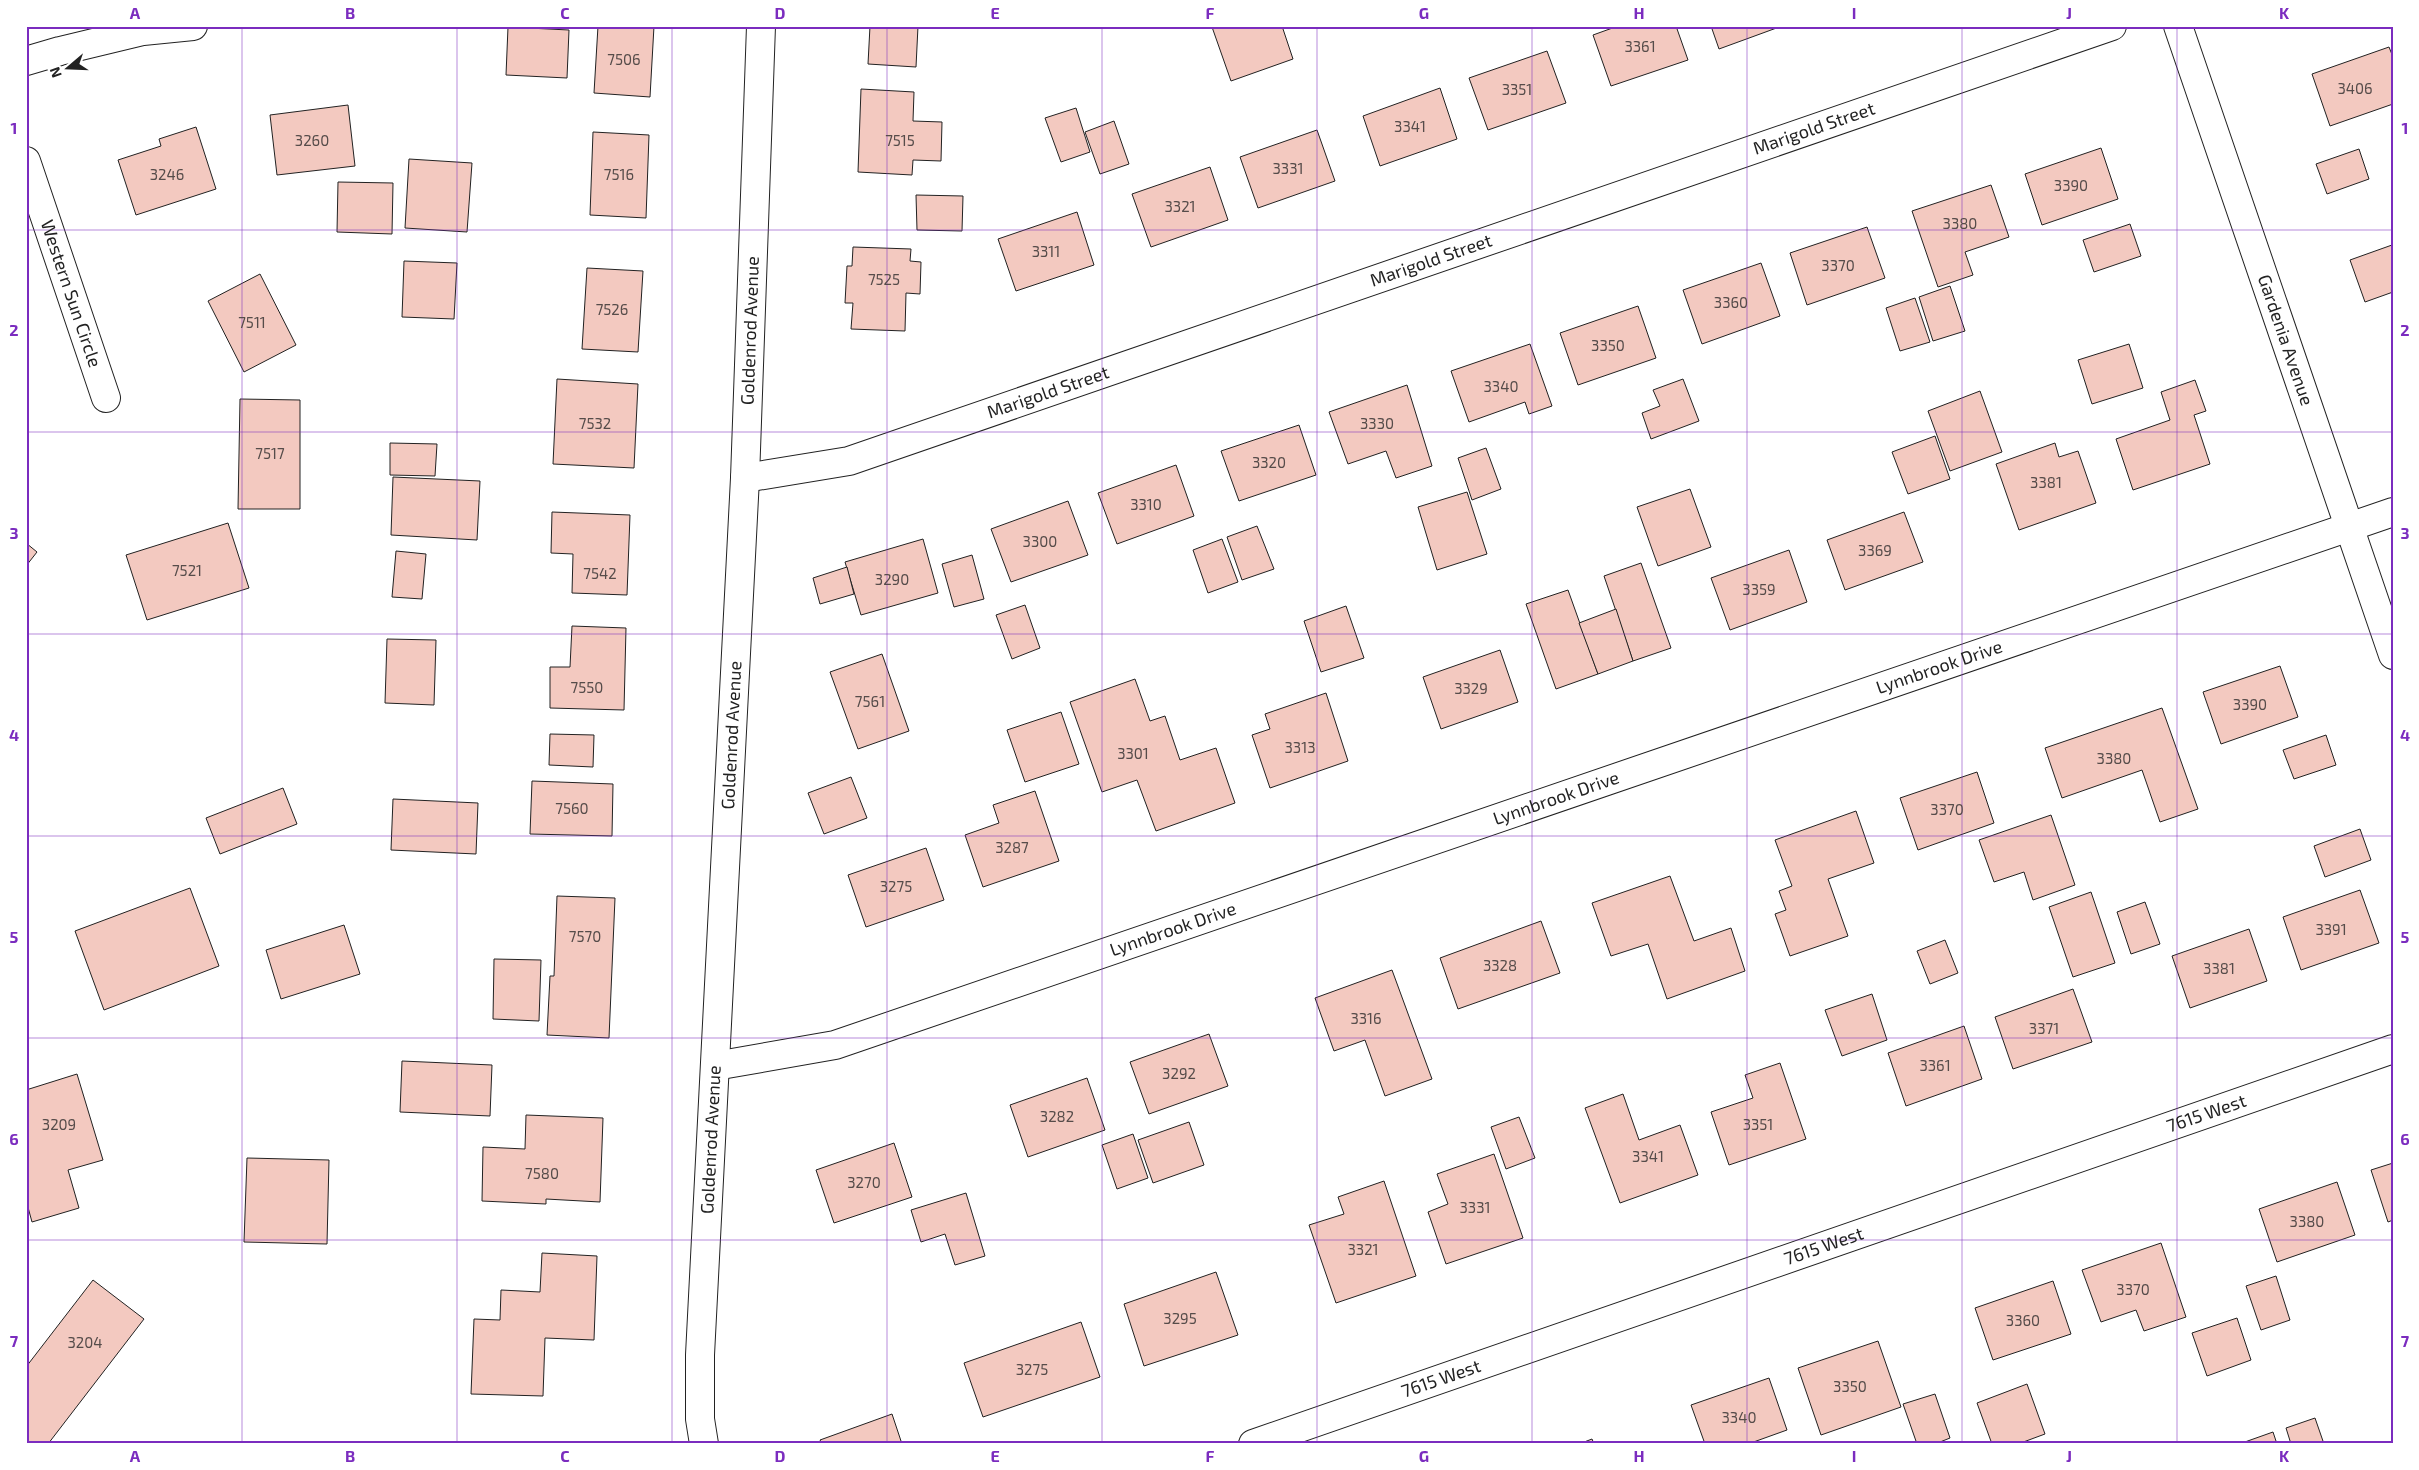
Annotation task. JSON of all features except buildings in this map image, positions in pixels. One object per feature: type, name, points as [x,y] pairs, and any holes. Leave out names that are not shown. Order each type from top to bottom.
[{"type":"street","points":[[26,61],[143,30],[193,26]]},
{"type":"street","name":"Goldenrod Avenue","points":[[704,1444],[700,1419],[700,1355],[745,478],[761,26]]},
{"type":"street","name":"Marigold Street","points":[[745,478],[849,461],[2112,26]]},
{"type":"street","name":"Gardenia Avenue","points":[[2178,26],[2393,655]]},
{"type":"street","name":"Western Sun Circle","points":[[26,161],[106,398]]},
{"type":"street","name":"Lynnbrook Drive","points":[[715,1066],[835,1045],[2393,512]]},
{"type":"street","name":"7615 West","points":[[1253,1444],[2393,1048]]}]
